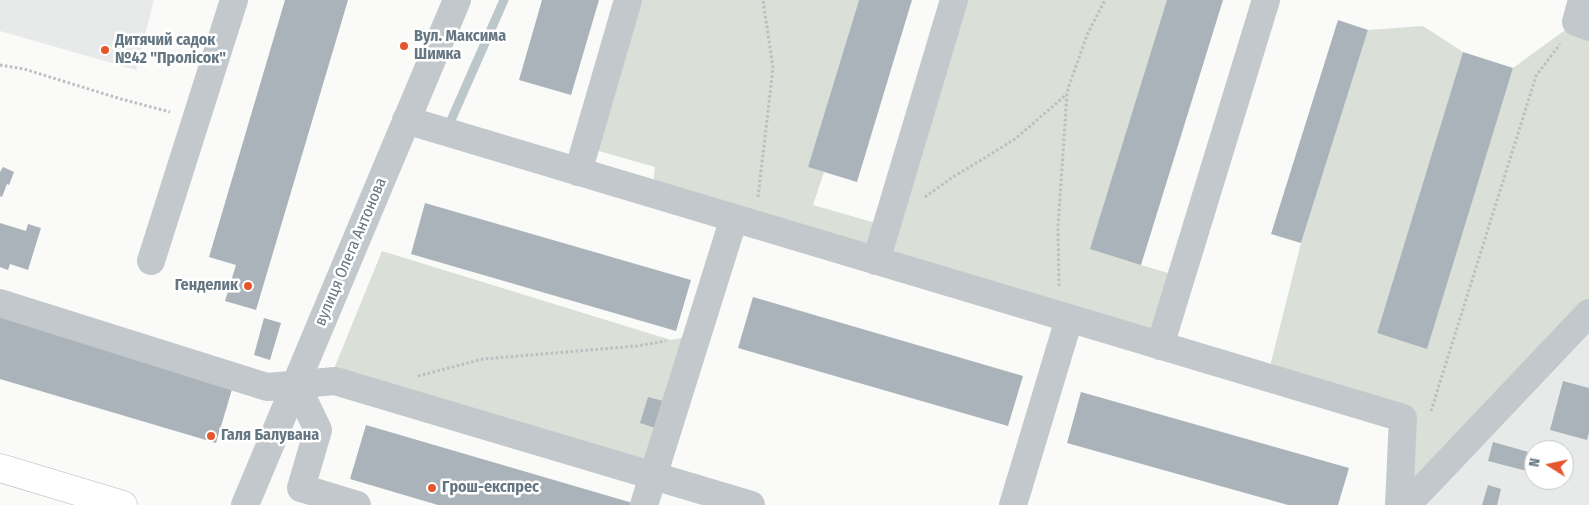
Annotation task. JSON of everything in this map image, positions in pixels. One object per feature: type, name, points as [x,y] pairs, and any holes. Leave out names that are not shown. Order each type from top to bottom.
[{"type":"main road","points":[[0,468],[123,505]]},
{"type":"street","points":[[151,262],[234,0]]},
{"type":"street","name":"вулиця Олега Антонова","points":[[244,505],[457,0]]},
{"type":"street","points":[[578,172],[628,0]]},
{"type":"street","points":[[876,261],[954,0]]},
{"type":"street","points":[[1160,346],[1266,0]]},
{"type":"street","points":[[406,120],[1403,418],[1399,505]]},
{"type":"street","points":[[644,505],[697,335],[744,221]]},
{"type":"street","points":[[0,303],[267,387],[335,381],[751,505]]},
{"type":"street","points":[[1407,505],[1589,313]]},
{"type":"street","points":[[1013,505],[1069,318]]},
{"type":"street","points":[[296,384],[318,430],[301,488],[357,505]]},
{"type":"path","points":[[744,221],[773,68],[763,0]]},
{"type":"path","points":[[1069,318],[1060,307],[1058,279],[1058,227],[1067,94],[1087,35],[1105,0]]},
{"type":"path","points":[[1431,412],[1536,76],[1582,16]]},
{"type":"path","points":[[0,65],[24,69],[121,99],[196,119]]},
{"type":"path","points":[[920,202],[953,177],[1015,139],[1067,94]]},
{"type":"path","points":[[411,378],[483,359],[636,346],[697,335]]},
{"type":"shaded area","name":"Дитячий садок №42 \"Пролісок\"","points":[[0,0],[154,0],[136,70],[0,31]]},
{"type":"shaded area","points":[[628,0],[859,0],[808,167],[824,172],[813,205],[886,226],[954,0],[1167,0],[1141,265],[1182,277],[1160,346],[652,194],[655,167],[585,147]]},
{"type":"shaded area","points":[[1589,0],[1589,313],[1407,505],[1403,418],[1267,378],[1301,243],[1368,30],[1423,26],[1463,52],[1377,333],[1426,348],[1513,68],[1576,22]]},
{"type":"shaded area","points":[[382,251],[671,340],[697,335],[653,476],[329,381]]},
{"type":"shaded area","points":[[1589,330],[1589,505],[1427,505],[1582,336]]},
{"type":"building","points":[[285,0],[348,0],[256,310],[225,301],[236,265],[209,257]]},
{"type":"building","points":[[542,0],[599,0],[571,95],[519,80]]},
{"type":"building","points":[[859,0],[912,0],[857,182],[808,167]]},
{"type":"building","points":[[1167,0],[1223,0],[1141,265],[1090,249]]},
{"type":"building","points":[[1338,20],[1368,30],[1301,243],[1271,234]]},
{"type":"building","points":[[1463,52],[1513,68],[1427,349],[1377,333]]},
{"type":"building","points":[[3,167],[14,172],[2,197],[0,196],[0,172]]},
{"type":"building","points":[[425,203],[691,280],[676,331],[411,254]]},
{"type":"building","points":[[0,223],[26,231],[28,224],[41,228],[28,270],[10,264],[8,270],[0,267]]},
{"type":"building","points":[[753,297],[1023,376],[1008,426],[738,348]]},
{"type":"building","points":[[0,317],[233,386],[216,443],[0,379]]},
{"type":"building","points":[[264,318],[281,323],[270,360],[254,355]]},
{"type":"building","points":[[1563,381],[1589,388],[1589,432],[1587,440],[1550,430]]},
{"type":"building","points":[[1081,392],[1349,468],[1338,505],[1288,505],[1067,443]]},
{"type":"building","points":[[648,397],[663,401],[655,428],[640,423]]},
{"type":"building","points":[[366,425],[636,505],[438,505],[350,479]]},
{"type":"building","points":[[1493,442],[1524,451],[1524,470],[1488,461]]},
{"type":"building","points":[[1488,485],[1501,489],[1497,505],[1482,505]]},
{"type":"waterway","points":[[448,127],[504,0]]},
{"type":"place","name":"Вул. Максима Шимка","points":[[404,46]]},
{"type":"place","name":"Дитячий садок №42 \"Пролісок\"","points":[[105,50]]},
{"type":"place","name":"Генделик","points":[[248,286]]},
{"type":"place","name":"Галя Балувана","points":[[211,436]]},
{"type":"place","name":"Грош-експрес","points":[[432,488]]}]
